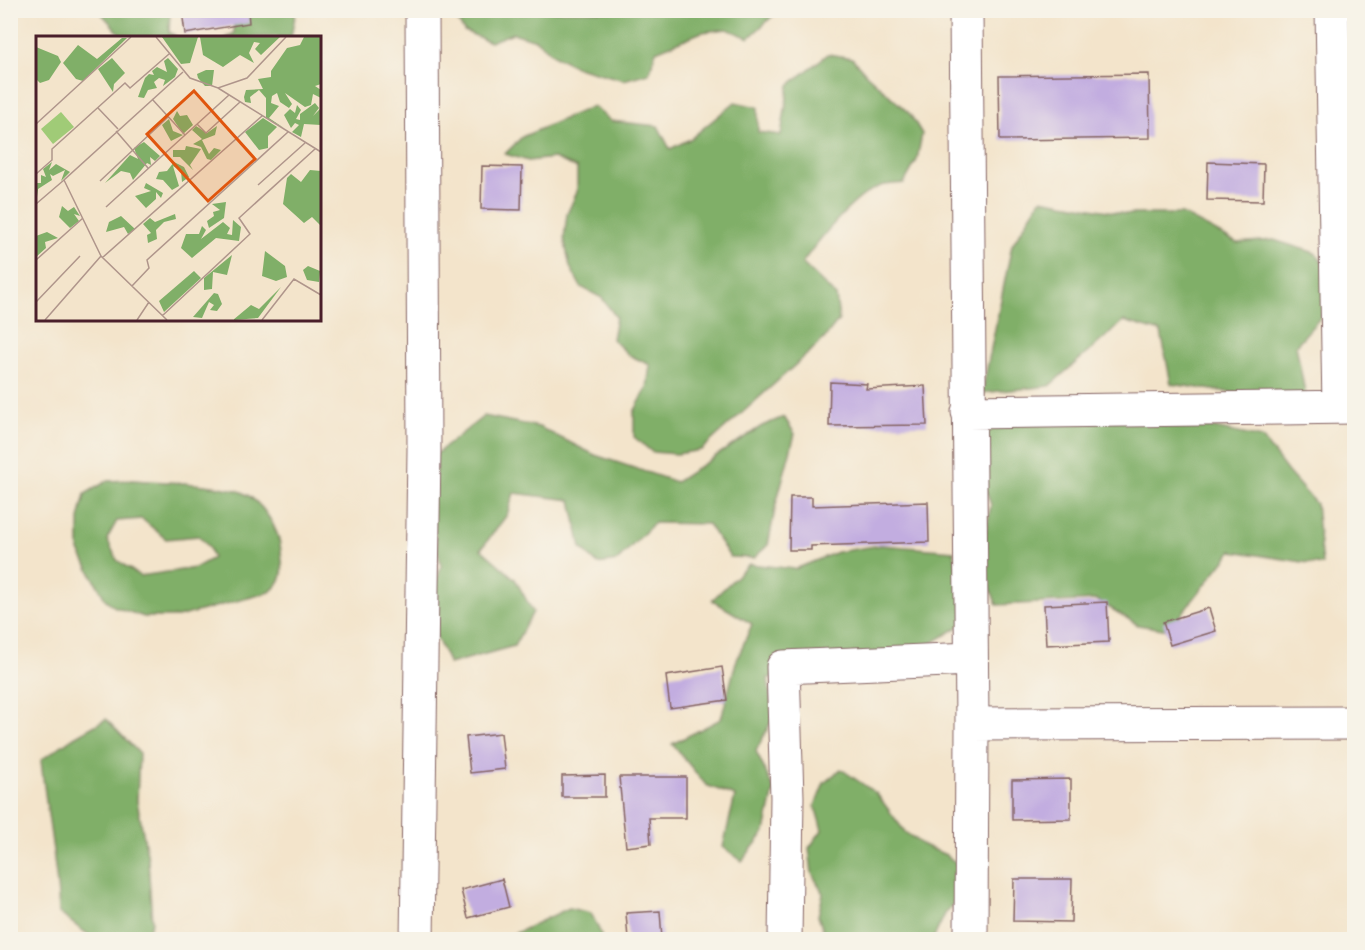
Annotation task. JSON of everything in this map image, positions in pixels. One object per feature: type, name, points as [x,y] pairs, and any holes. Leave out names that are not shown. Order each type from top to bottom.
[{"type":"street","points":[[417,939],[424,450],[422,10]]},
{"type":"street","points":[[966,10],[972,724],[971,939]]},
{"type":"street","points":[[968,412],[1347,407],[1332,10]]},
{"type":"street","points":[[785,939],[787,797],[783,667],[971,659]]},
{"type":"street","points":[[972,724],[1354,723]]},
{"type":"green space","points":[[102,11],[170,11],[169,32],[175,36],[122,36],[102,14]]},
{"type":"green space","points":[[233,11],[296,11],[291,36],[229,36],[234,33]]},
{"type":"green space","points":[[451,11],[775,11],[775,14],[749,38],[727,29],[702,32],[656,51],[649,73],[624,80],[577,67],[555,56],[536,40],[513,33],[490,42],[464,31]]},
{"type":"green space","points":[[828,54],[852,58],[867,75],[910,114],[922,134],[917,160],[904,183],[881,186],[860,198],[827,231],[802,263],[836,296],[839,320],[824,339],[701,450],[677,454],[652,452],[634,437],[634,412],[647,388],[650,365],[629,355],[612,339],[616,317],[602,298],[581,287],[570,267],[564,238],[567,214],[577,192],[577,168],[554,158],[528,161],[505,154],[522,137],[593,106],[611,121],[658,126],[670,149],[690,139],[735,102],[758,107],[758,132],[781,135],[789,85]]},
{"type":"green space","points":[[1041,199],[1125,214],[1182,214],[1237,243],[1274,240],[1315,253],[1345,290],[1296,345],[1306,398],[1234,393],[1171,384],[1161,332],[1124,321],[1049,386],[982,393],[1012,245]]},
{"type":"green space","points":[[999,408],[1167,418],[1262,438],[1316,504],[1322,565],[1232,551],[1169,630],[1138,625],[1097,600],[997,605],[980,563],[991,505],[974,457]]},
{"type":"green space","points":[[484,416],[539,427],[595,455],[676,482],[762,426],[784,417],[795,434],[776,504],[768,545],[754,558],[730,557],[708,524],[654,523],[617,561],[598,564],[581,548],[571,500],[514,493],[507,515],[481,549],[515,579],[533,612],[514,646],[449,664],[427,617],[441,566],[424,478],[431,458]]},
{"type":"green space","points":[[133,480],[198,484],[242,492],[263,509],[277,534],[283,569],[279,582],[270,592],[178,617],[144,617],[115,607],[105,599],[79,551],[79,519],[85,494],[107,481]],"holes":[[[142,519],[166,539],[199,536],[208,546],[213,558],[195,568],[140,576],[117,560],[107,539],[117,521]]]},
{"type":"green space","points":[[881,545],[954,551],[965,623],[927,646],[768,678],[773,718],[756,751],[774,790],[765,832],[742,861],[723,847],[735,796],[706,785],[672,744],[721,719],[736,662],[752,624],[712,600],[749,564],[795,569],[837,552]]},
{"type":"green space","points":[[106,719],[139,753],[137,801],[148,859],[152,922],[145,939],[91,939],[59,913],[41,760],[74,737]]},
{"type":"green space","points":[[841,769],[877,794],[905,832],[923,845],[946,855],[965,870],[960,895],[945,914],[934,937],[927,939],[826,939],[818,916],[823,894],[812,873],[809,848],[822,830],[815,806],[824,783]]},
{"type":"green space","points":[[569,908],[591,913],[601,939],[503,939]]},
{"type":"building","points":[[182,10],[248,10],[249,23],[185,34]]},
{"type":"building","points":[[1149,74],[1150,138],[1000,140],[999,76]]},
{"type":"building","points":[[1208,162],[1264,164],[1263,201],[1207,200]]},
{"type":"building","points":[[482,166],[522,167],[521,210],[481,209]]},
{"type":"building","points":[[830,382],[867,384],[866,389],[925,386],[927,425],[829,426]]},
{"type":"building","points":[[790,497],[812,497],[812,506],[928,502],[929,542],[811,546],[811,550],[789,550]]},
{"type":"building","points":[[1107,602],[1109,642],[1046,645],[1044,605]]},
{"type":"building","points":[[1209,608],[1216,631],[1170,645],[1163,622]]},
{"type":"building","points":[[722,667],[727,700],[670,708],[666,676]]},
{"type":"building","points":[[501,733],[505,769],[470,773],[466,737]]},
{"type":"building","points":[[605,775],[605,797],[562,797],[562,776]]},
{"type":"building","points":[[619,777],[686,777],[686,818],[649,818],[651,844],[626,847]]},
{"type":"building","points":[[1071,779],[1071,819],[1012,820],[1012,780]]},
{"type":"building","points":[[502,879],[509,907],[468,918],[461,890]]},
{"type":"building","points":[[1014,879],[1072,879],[1071,922],[1013,921]]},
{"type":"building","points":[[660,911],[662,939],[628,939],[626,913]]}]
